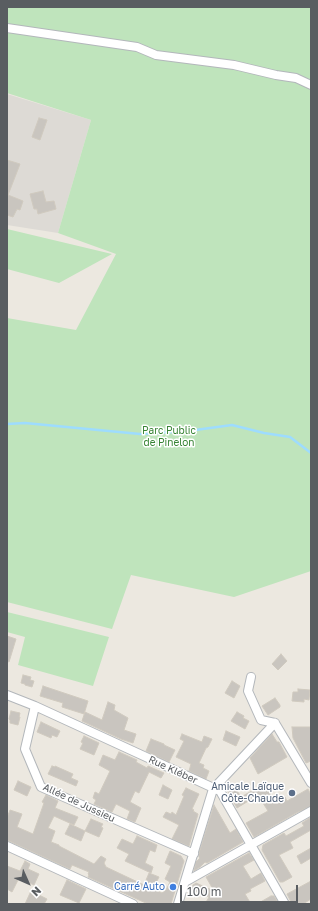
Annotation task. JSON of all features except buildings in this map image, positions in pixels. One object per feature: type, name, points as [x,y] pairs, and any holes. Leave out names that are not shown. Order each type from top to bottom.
[{"type":"street","points":[[7,28],[137,47],[156,55],[234,65],[296,78],[311,85]]},
{"type":"street","points":[[251,677],[248,691],[261,720],[276,723],[311,783]]},
{"type":"street","name":"Rue Kléber","points":[[7,695],[35,706],[220,791],[285,904]]},
{"type":"street","name":"Allée de Jussieu","points":[[35,706],[25,749],[41,787],[194,854]]},
{"type":"street","points":[[178,904],[213,789],[276,723]]},
{"type":"street","points":[[185,882],[311,811]]},
{"type":"street","points":[[7,846],[133,904]]},
{"type":"shaded area","points":[[7,94],[91,120],[58,233],[7,225]]},
{"type":"green space","name":"Parc Public de Pinelon","points":[[7,7],[311,7],[311,571],[234,597],[131,575],[112,629],[7,602],[7,318],[76,330],[116,254],[58,233],[91,120],[7,93]]},
{"type":"green space","points":[[7,229],[112,254],[59,283],[7,269]]},
{"type":"green space","points":[[7,612],[109,637],[93,686],[18,665],[25,637],[7,632]]},
{"type":"waterway","points":[[7,424],[25,423],[140,434],[188,431],[232,425],[264,433],[290,437],[311,453]]},
{"type":"place","name":"Amicale Laïque Côte-Chaude","points":[[292,793]]},
{"type":"place","name":"Carré Auto","points":[[173,887]]}]
